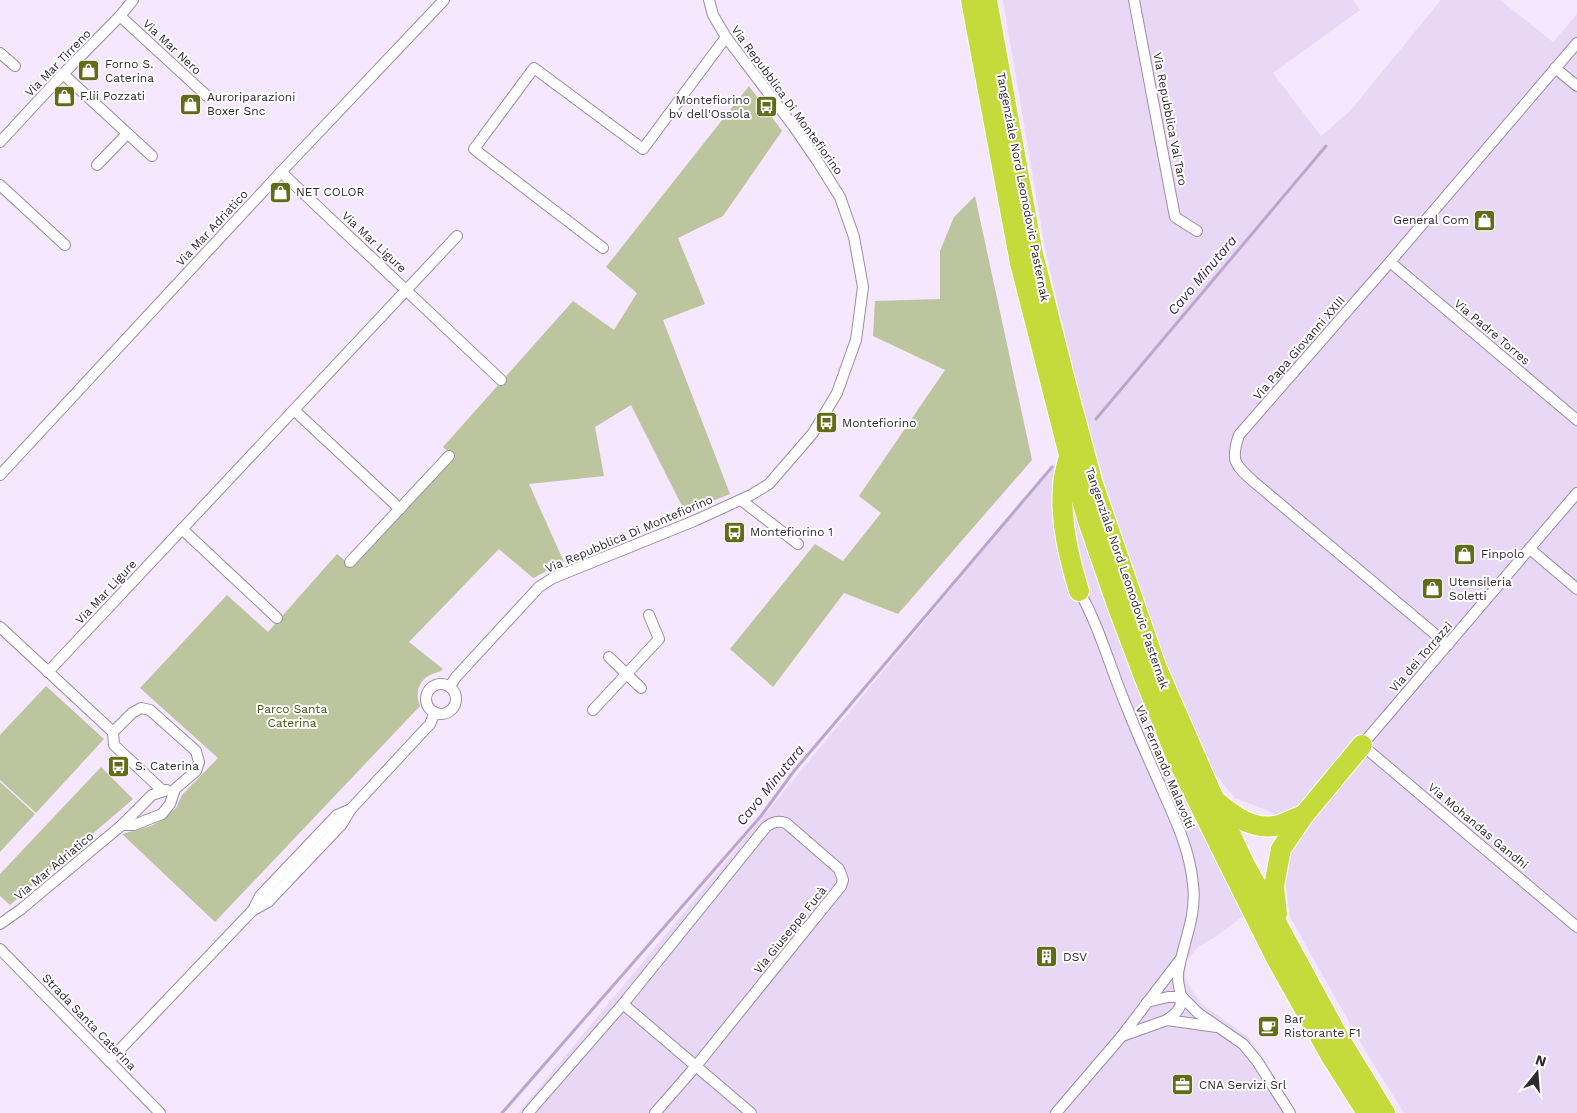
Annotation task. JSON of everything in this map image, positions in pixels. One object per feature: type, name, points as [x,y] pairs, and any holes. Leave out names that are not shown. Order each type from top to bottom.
[{"type":"highway","name":"Tangenziale Nord Leonodovic Pasternak","points":[[971,0],[1020,263],[1069,455],[1088,521],[1117,605],[1178,761],[1277,960],[1332,1058],[1367,1113]]},
{"type":"highway","name":"Tangenziale Nord Leonodovic Pasternak","points":[[987,0],[1034,254],[1064,380],[1093,484],[1156,666],[1244,863],[1339,1038],[1385,1113]]},
{"type":"highway","points":[[1069,455],[1063,486],[1064,524],[1069,557],[1079,591]]},
{"type":"highway","points":[[1279,927],[1274,886],[1281,849],[1304,815],[1362,745]]},
{"type":"highway","points":[[1214,799],[1241,820],[1257,826],[1275,826],[1304,815]]},
{"type":"street","name":"Via Mar Tirreno","points":[[0,142],[133,0]]},
{"type":"street","name":"Via Mar Adriatico","points":[[0,475],[281,172],[444,0]]},
{"type":"street","name":"Via Repubblica Di Montefiorino","points":[[450,686],[456,677],[539,587],[553,578],[690,523],[741,500],[769,484],[813,433],[837,393],[856,340],[863,286],[854,237],[840,197],[818,162],[726,37],[713,15],[709,0]]},
{"type":"street","name":"Via Repubblica Val Taro","points":[[1134,0],[1175,217],[1198,231]]},
{"type":"street","name":"Via Mar Nero","points":[[120,16],[207,96]]},
{"type":"street","points":[[603,248],[474,148],[534,68],[642,148],[726,37]]},
{"type":"street","name":"Via Papa Giovanni XXIII","points":[[1448,645],[1254,482],[1238,467],[1234,450],[1239,435],[1577,43]]},
{"type":"street","points":[[0,53],[15,66]]},
{"type":"street","points":[[1555,68],[1577,86]]},
{"type":"street","points":[[63,74],[152,156]]},
{"type":"street","points":[[97,165],[128,134]]},
{"type":"street","name":"Via Mar Ligure","points":[[281,172],[501,380]]},
{"type":"street","points":[[0,185],[65,245]]},
{"type":"street","name":"Via Mar Ligure","points":[[48,672],[457,236]]},
{"type":"street","name":"Via Padre Torres","points":[[1390,262],[1577,420]]},
{"type":"street","points":[[294,410],[400,509]]},
{"type":"street","points":[[350,562],[449,456]]},
{"type":"street","name":"Via dei Torrazzi","points":[[1362,745],[1577,494]]},
{"type":"street","points":[[741,500],[798,544]]},
{"type":"street","points":[[182,529],[277,618]]},
{"type":"street","points":[[1530,549],[1577,589]]},
{"type":"street","name":"Via Fernando Malavolti","points":[[1079,591],[1088,605],[1114,676],[1188,854],[1194,898],[1192,917],[1177,976],[1178,987],[1182,997]]},
{"type":"street","points":[[593,710],[659,639],[649,615]]},
{"type":"street","points":[[0,627],[113,732],[114,744],[162,791]]},
{"type":"street","points":[[609,658],[642,688]]},
{"type":"street","points":[[435,685],[450,686],[456,694],[455,706],[446,713],[435,712],[428,704],[428,694],[435,685]]},
{"type":"street","name":"Via Mar Adriatico","points":[[113,732],[132,713],[141,708],[150,710],[196,751],[199,762],[196,771],[175,789],[170,804],[162,814],[134,825],[122,825]]},
{"type":"street","points":[[109,1061],[252,911],[260,896],[331,821],[337,815],[350,808],[430,724],[435,712]]},
{"type":"street","name":"Via Mohandas Gandhi","points":[[1362,745],[1577,927]]},
{"type":"street","name":"Via Mar Adriatico","points":[[0,924],[20,910],[122,825],[152,795],[175,789]]},
{"type":"street","name":"Via Giuseppe Fucà","points":[[528,1113],[624,1004],[770,824],[780,821],[834,864],[842,874],[841,886],[696,1066],[655,1113]]},
{"type":"street","name":"Strada Santa Caterina","points":[[0,949],[160,1113]]},
{"type":"street","name":"Via Fernando Malavolti","points":[[1056,1113],[1121,1037],[1181,958]]},
{"type":"street","points":[[1147,1002],[1168,997],[1182,997],[1198,1013],[1243,1044],[1257,1061],[1290,1113]]},
{"type":"street","points":[[1166,1020],[1178,1010],[1182,997]]},
{"type":"street","points":[[624,1004],[751,1113]]},
{"type":"street","name":"Via Fernando Malavolti","points":[[1121,1037],[1166,1020],[1218,1027]]},
{"type":"shaded area","points":[[1003,0],[1353,0],[1360,10],[1273,73],[1321,136],[1350,111],[1441,0],[1500,0],[1553,42],[1577,14],[1577,1113],[1404,1113],[1369,1057],[1290,917],[1284,873],[1284,821],[1269,811],[1235,798],[1213,771],[1187,723],[1135,587],[1078,391],[1045,248]]},
{"type":"shaded area","points":[[1064,463],[1128,662],[1198,824],[1244,915],[1217,936],[1199,946],[1186,961],[1185,978],[1202,1004],[1248,1037],[1261,1054],[1296,1113],[518,1113],[1053,466]]},
{"type":"green space","name":"Parco Santa Caterina","points":[[749,86],[782,131],[723,216],[678,238],[705,304],[663,320],[730,494],[685,512],[631,405],[595,427],[604,476],[529,484],[564,562],[533,578],[499,549],[409,642],[443,669],[427,677],[421,683],[418,692],[420,706],[215,922],[122,834],[151,826],[162,820],[176,808],[182,795],[218,758],[140,688],[227,595],[268,632],[337,554],[353,567],[455,458],[443,447],[573,301],[614,330],[637,293],[606,267]]},
{"type":"green space","points":[[975,196],[1032,460],[898,614],[844,593],[773,687],[730,649],[815,544],[843,561],[881,513],[859,496],[945,370],[873,336],[875,301],[940,299],[940,251],[954,217]]},
{"type":"green space","points":[[46,686],[104,739],[36,813],[0,780],[0,735]]},
{"type":"green space","points":[[101,767],[133,799],[10,905],[0,896],[0,874]]},
{"type":"green space","points":[[0,782],[35,814],[0,852]]},
{"type":"waterway","name":"Cavo Minutara","points":[[1096,419],[1326,146]]},
{"type":"waterway","name":"Cavo Minutara","points":[[502,1113],[761,816],[794,771],[1052,467]]},
{"type":"place","name":"Forno S. Caterina","points":[[89,71]]},
{"type":"place","name":"F.lii Pozzati","points":[[64,96]]},
{"type":"place","name":"Auroriparazioni Boxer Snc","points":[[191,104]]},
{"type":"place","name":"Montefiorino bv dell'Ossola","points":[[766,107]]},
{"type":"place","name":"NET COLOR","points":[[280,192]]},
{"type":"place","name":"General Com","points":[[1485,220]]},
{"type":"place","name":"Montefiorino","points":[[826,423]]},
{"type":"place","name":"Montefiorino 1","points":[[734,532]]},
{"type":"place","name":"Finpolo","points":[[1465,554]]},
{"type":"place","name":"Utensileria Soletti","points":[[1433,589]]},
{"type":"place","name":"S. Caterina","points":[[119,766]]},
{"type":"place","name":"DSV","points":[[1047,957]]},
{"type":"place","name":"Bar Ristorante F1","points":[[1268,1026]]},
{"type":"place","name":"CNA Servizi Srl","points":[[1183,1085]]}]
